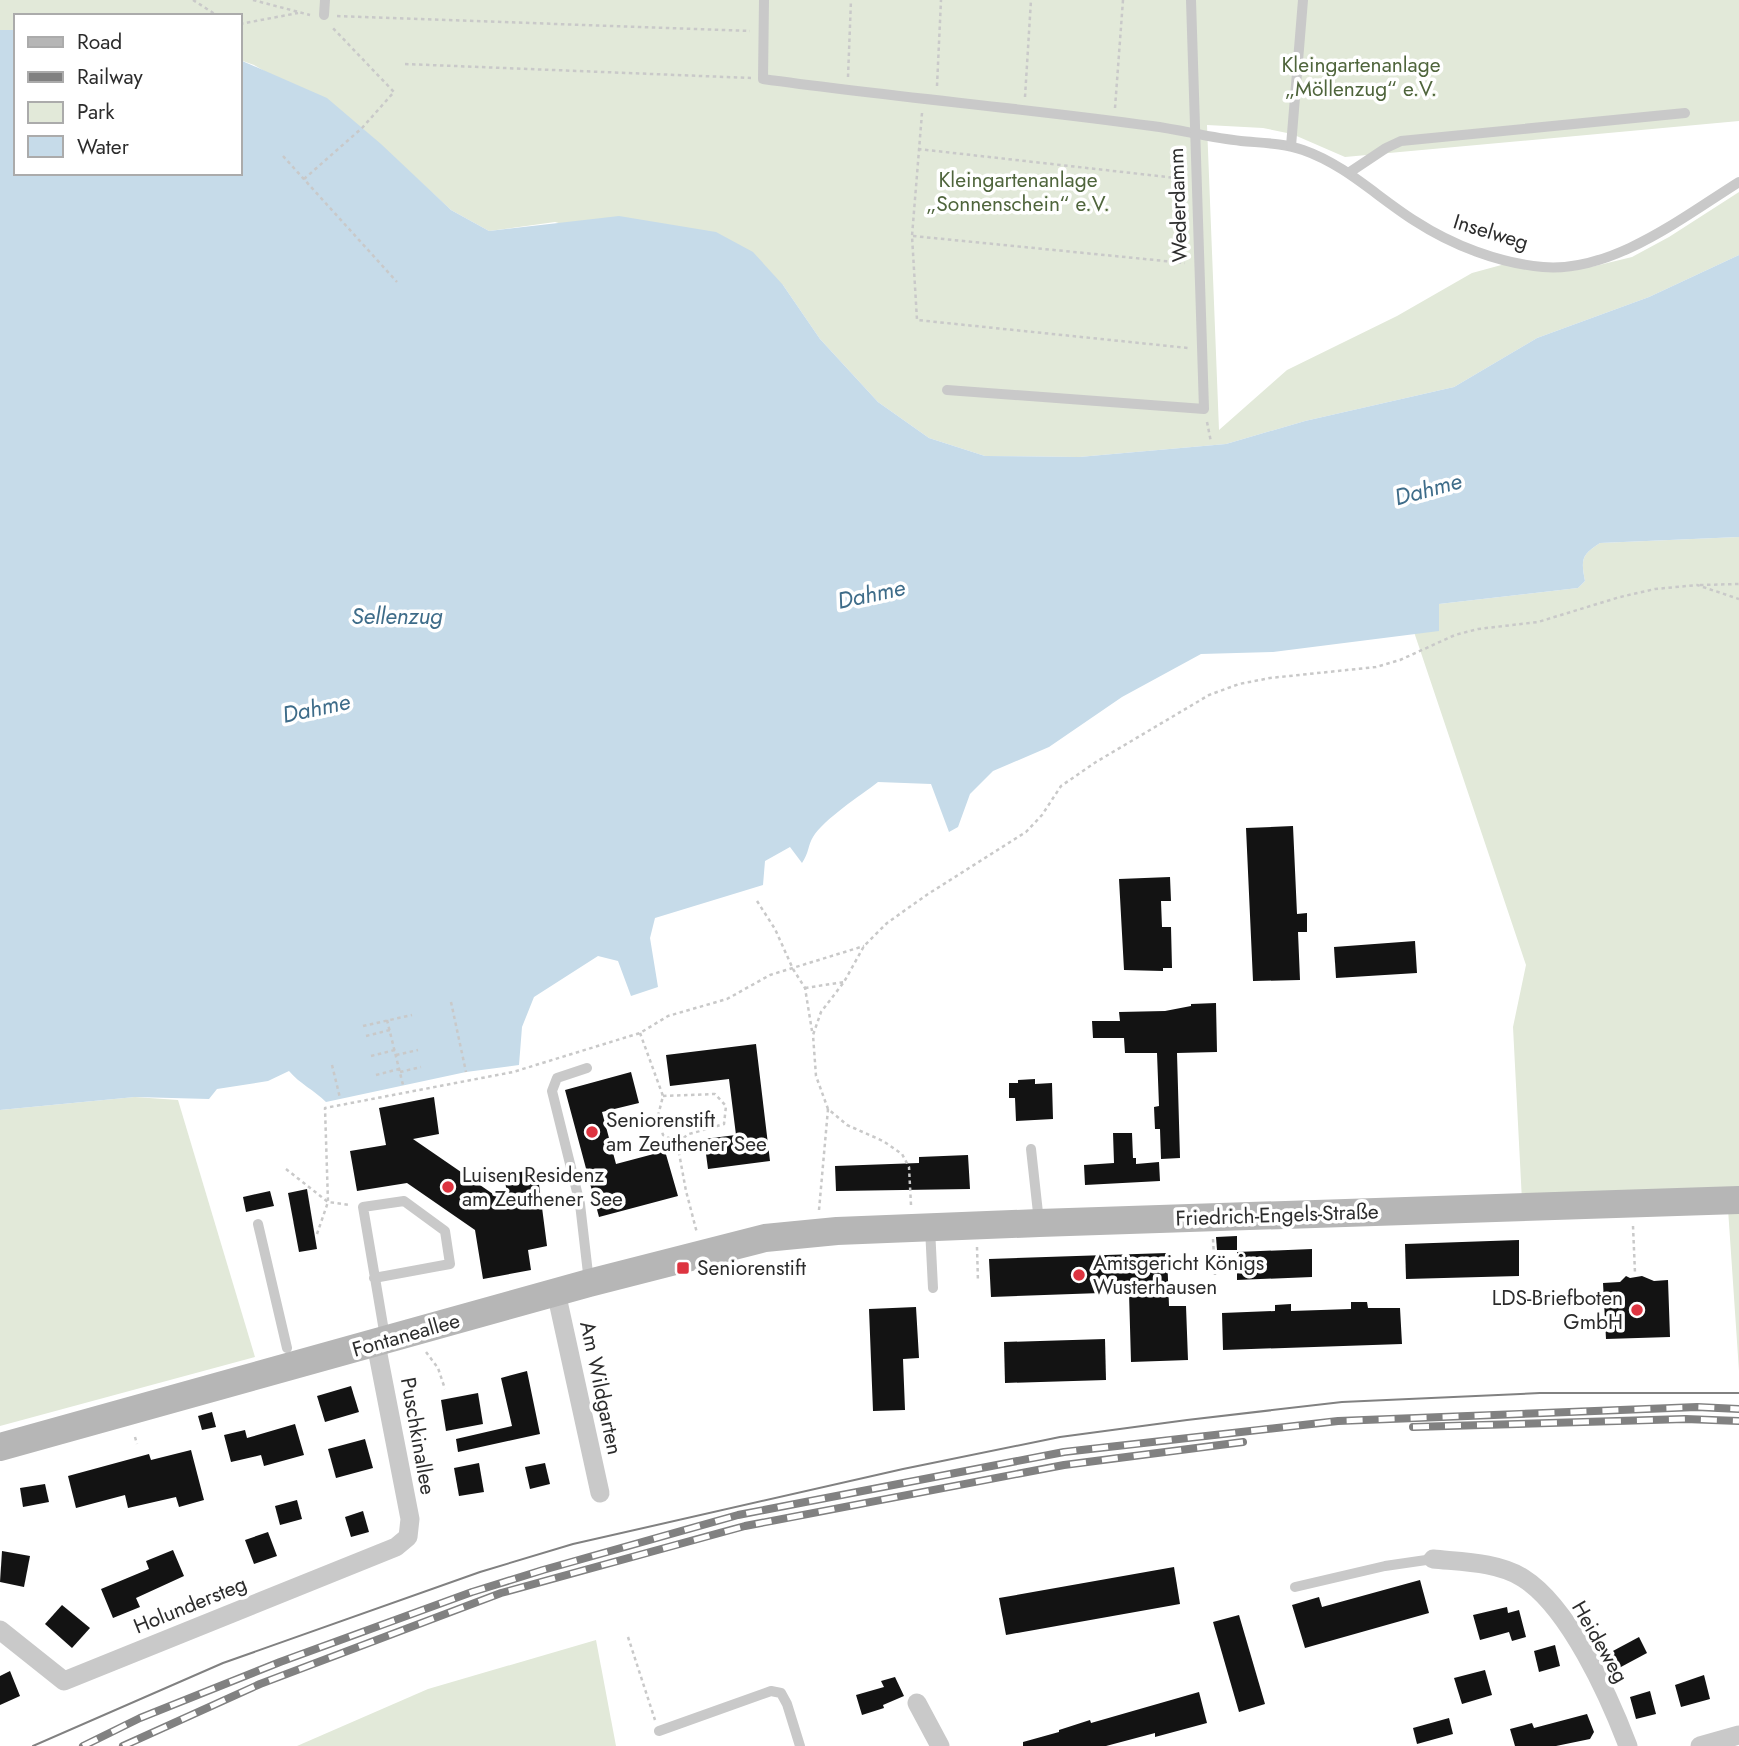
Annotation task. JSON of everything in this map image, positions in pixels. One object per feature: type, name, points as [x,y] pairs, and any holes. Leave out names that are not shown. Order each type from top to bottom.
[{"type":"main road","name":"Friedrich-Engels-Straße","points":[[817,1225],[921,1228],[1739,1200]]},
{"type":"main road","name":"Fontaneallee","points":[[0,1447],[589,1283],[817,1225]]},
{"type":"street","name":"Am Wildgarten","points":[[556,1292],[600,1493]]},
{"type":"street","name":"Puschkinallee","points":[[381,1342],[410,1519],[408,1537]]},
{"type":"street","name":"Holundersteg","points":[[0,1630],[64,1681],[396,1547],[408,1537]]},
{"type":"street","name":"Heideweg","points":[[1433,1559],[1503,1569],[1522,1577],[1539,1591],[1556,1608],[1587,1659],[1612,1706],[1628,1746]]},
{"type":"street","points":[[917,1703],[940,1746]]},
{"type":"street","points":[[1700,1746],[1739,1735]]},
{"type":"lane","points":[[322,18],[325,0]]},
{"type":"lane","points":[[763,79],[764,0]]},
{"type":"lane","name":"Wederdamm","points":[[1191,0],[1204,409]]},
{"type":"lane","points":[[1290,146],[1303,0]]},
{"type":"lane","name":"Inselweg","points":[[763,79],[1114,121],[1238,141],[1290,146],[1350,173],[1413,220],[1458,246],[1545,267],[1591,263],[1619,252],[1655,234],[1739,182]]},
{"type":"lane","points":[[1350,173],[1401,141],[1685,113]]},
{"type":"lane","points":[[947,390],[1204,409]]},
{"type":"lane","points":[[587,1068],[557,1078],[552,1091],[580,1204],[589,1283]]},
{"type":"lane","points":[[1031,1149],[1039,1223]]},
{"type":"lane","points":[[374,1278],[450,1265],[446,1231],[404,1201],[363,1207],[381,1342]]},
{"type":"lane","points":[[258,1224],[287,1348]]},
{"type":"lane","points":[[921,1228],[933,1288]]},
{"type":"lane","points":[[1295,1587],[1385,1566],[1433,1559]]},
{"type":"lane","points":[[659,1731],[771,1691],[781,1693],[787,1704],[800,1746]]},
{"type":"path","points":[[193,0],[215,14]]},
{"type":"path","points":[[253,0],[322,18],[764,31]]},
{"type":"path","points":[[847,91],[851,0]]},
{"type":"path","points":[[936,100],[941,0]]},
{"type":"path","points":[[1024,111],[1031,0]]},
{"type":"path","points":[[1114,121],[1123,0]]},
{"type":"path","points":[[242,24],[302,12]]},
{"type":"path","points":[[304,179],[362,128],[394,92],[322,18]]},
{"type":"path","points":[[405,64],[763,79]]},
{"type":"path","points":[[923,99],[912,236],[917,320],[1202,349]]},
{"type":"path","points":[[918,149],[1196,180]]},
{"type":"path","points":[[283,156],[397,282]]},
{"type":"path","points":[[912,236],[1199,264]]},
{"type":"path","points":[[1204,409],[1210,442]]},
{"type":"path","points":[[813,1035],[821,1012],[844,982],[865,945],[887,923],[1026,832],[1042,816],[1061,786],[1096,762],[1209,695],[1239,684],[1270,678],[1377,667],[1400,660],[1455,635],[1478,629],[1538,622],[1654,589],[1697,584],[1739,584]]},
{"type":"path","points":[[1697,584],[1739,599]]},
{"type":"path","points":[[757,901],[775,929],[805,988],[809,1005],[816,1076],[828,1109],[817,1225]]},
{"type":"path","points":[[317,1234],[328,1202],[325,1108],[513,1072],[640,1034],[668,1016],[727,999],[766,977],[865,945]]},
{"type":"path","points":[[805,988],[844,982]]},
{"type":"path","points":[[451,1002],[466,1072]]},
{"type":"path","points":[[363,1026],[412,1016]]},
{"type":"path","points":[[387,1020],[403,1085]]},
{"type":"path","points":[[366,1036],[390,1030]]},
{"type":"path","points":[[640,1034],[663,1096],[658,1116],[663,1135],[677,1142]]},
{"type":"path","points":[[371,1056],[395,1050]]},
{"type":"path","points":[[396,1055],[418,1050]]},
{"type":"path","points":[[332,1065],[340,1098]]},
{"type":"path","points":[[376,1075],[421,1067]]},
{"type":"path","points":[[663,1096],[715,1094],[726,1106],[724,1124],[689,1134],[677,1142]]},
{"type":"path","points":[[828,1109],[847,1125],[883,1141],[902,1154],[909,1167],[921,1228]]},
{"type":"path","points":[[677,1142],[685,1191],[699,1240]]},
{"type":"path","points":[[286,1169],[328,1202],[363,1207]]},
{"type":"path","points":[[1633,1225],[1634,1273]]},
{"type":"path","points":[[1213,1233],[1215,1275]]},
{"type":"path","points":[[977,1240],[978,1282]]},
{"type":"path","points":[[424,1346],[438,1368],[445,1389]]},
{"type":"path","points":[[135,1437],[137,1444]]},
{"type":"path","points":[[628,1637],[659,1731]]},
{"type":"green space","points":[[0,0],[1739,0],[1739,121],[1345,157],[1292,134],[1263,128],[1207,125],[1219,430],[1287,370],[1397,316],[1472,273],[1505,264],[1591,267],[1632,257],[1669,237],[1739,192],[1739,255],[1649,297],[1537,338],[1454,387],[1305,421],[1226,444],[1079,457],[985,456],[929,438],[878,402],[820,339],[783,285],[555,222],[489,231],[451,210],[362,128],[254,65],[242,61],[242,14],[14,14],[14,30],[0,30]]},
{"type":"green space","points":[[1739,537],[1739,1371],[1727,1194],[1522,1201],[1513,1027],[1526,965],[1414,632],[1439,630],[1439,604],[1578,588],[1585,581],[1584,559],[1589,551],[1600,543]]},
{"type":"green space","points":[[135,1097],[178,1100],[255,1357],[0,1426],[0,1110]]},
{"type":"green space","points":[[596,1640],[616,1746],[297,1746],[428,1689]]},
{"type":"water","name":"Sellenzug","points":[[0,30],[14,30],[14,175],[242,175],[242,61],[327,98],[451,210],[489,231],[619,216],[716,232],[753,252],[783,285],[820,339],[878,402],[929,438],[985,456],[1079,457],[1226,444],[1305,421],[1454,387],[1537,338],[1649,297],[1739,255],[1739,537],[1600,543],[1589,551],[1584,559],[1585,581],[1578,588],[1439,604],[1439,631],[1273,652],[1201,654],[1122,697],[1049,747],[993,771],[970,794],[958,827],[949,832],[931,784],[878,782],[818,830],[802,863],[790,847],[765,861],[763,885],[655,918],[650,938],[658,987],[631,996],[618,961],[598,956],[534,997],[522,1027],[519,1065],[466,1072],[326,1102],[289,1071],[268,1081],[217,1089],[209,1099],[135,1097],[0,1110]]},
{"type":"building","points":[[1293,826],[1297,914],[1307,913],[1307,932],[1298,932],[1300,980],[1253,981],[1246,828]]},
{"type":"building","points":[[1170,877],[1171,901],[1161,901],[1162,927],[1171,927],[1172,968],[1163,968],[1163,971],[1124,970],[1119,879]]},
{"type":"building","points":[[1415,941],[1417,973],[1336,978],[1334,947]]},
{"type":"building","points":[[1216,1003],[1217,1052],[1177,1053],[1180,1158],[1161,1159],[1160,1129],[1155,1129],[1154,1107],[1159,1106],[1157,1053],[1125,1053],[1124,1038],[1093,1038],[1092,1021],[1120,1021],[1119,1012],[1165,1011],[1191,1004]]},
{"type":"building","name":"Seniorenstift am Zeuthener See","points":[[756,1044],[770,1161],[708,1169],[704,1139],[736,1135],[729,1079],[670,1086],[666,1055]]},
{"type":"building","name":"Seniorenstift am Zeuthener See","points":[[631,1072],[639,1103],[602,1112],[616,1164],[665,1151],[678,1196],[599,1217],[565,1090]]},
{"type":"building","points":[[1035,1079],[1035,1084],[1052,1083],[1053,1119],[1016,1121],[1015,1098],[1009,1098],[1009,1083]]},
{"type":"building","name":"Luisen Residenz am Zeuthener See","points":[[434,1097],[439,1134],[413,1139],[509,1205],[504,1175],[537,1169],[547,1246],[528,1250],[531,1270],[483,1279],[475,1230],[407,1183],[357,1191],[350,1151],[386,1145],[379,1108]]},
{"type":"building","points":[[1113,1133],[1132,1133],[1133,1158],[1136,1158],[1136,1164],[1159,1162],[1160,1181],[1085,1185],[1084,1165],[1114,1163]]},
{"type":"building","points":[[968,1155],[970,1189],[836,1191],[835,1166],[919,1163],[919,1157]]},
{"type":"building","points":[[307,1189],[317,1249],[299,1252],[288,1193]]},
{"type":"building","points":[[270,1191],[274,1206],[246,1212],[243,1197]]},
{"type":"building","points":[[1237,1236],[1237,1250],[1217,1250],[1216,1237]]},
{"type":"building","points":[[1519,1240],[1519,1276],[1406,1279],[1405,1244]]},
{"type":"building","points":[[1312,1249],[1312,1277],[1237,1280],[1237,1252]]},
{"type":"building","name":"Amtsgericht Königs Wusterhausen","points":[[1167,1253],[1169,1306],[1186,1306],[1188,1360],[1131,1362],[1129,1292],[991,1297],[989,1259]]},
{"type":"building","name":"LDS-Briefboten GmbH","points":[[1626,1276],[1642,1276],[1654,1281],[1668,1280],[1670,1337],[1606,1339],[1603,1283],[1620,1282]]},
{"type":"building","points":[[1351,1302],[1367,1302],[1368,1308],[1400,1308],[1402,1344],[1223,1350],[1222,1313],[1275,1311],[1275,1305],[1291,1304],[1291,1311],[1351,1309]]},
{"type":"building","points":[[916,1307],[919,1358],[903,1359],[905,1410],[873,1411],[869,1309]]},
{"type":"building","points":[[1105,1339],[1106,1380],[1005,1383],[1004,1342]]},
{"type":"building","points":[[527,1371],[540,1434],[458,1452],[456,1439],[512,1426],[501,1378]]},
{"type":"building","points":[[351,1386],[359,1412],[325,1422],[317,1396]]},
{"type":"building","points":[[478,1393],[483,1424],[446,1431],[441,1400]]},
{"type":"building","points":[[212,1412],[216,1427],[202,1430],[198,1416]]},
{"type":"building","points":[[295,1424],[304,1455],[264,1466],[261,1455],[231,1462],[224,1435],[245,1430],[247,1438]]},
{"type":"building","points":[[365,1439],[373,1468],[336,1478],[328,1449]]},
{"type":"building","points":[[191,1450],[204,1500],[179,1507],[176,1497],[128,1508],[125,1495],[76,1508],[68,1476],[149,1454],[151,1460]]},
{"type":"building","points":[[479,1463],[484,1492],[459,1496],[454,1468]]},
{"type":"building","points":[[545,1463],[550,1484],[530,1489],[525,1467]]},
{"type":"building","points":[[45,1484],[49,1502],[23,1507],[20,1488]]},
{"type":"building","points":[[297,1500],[302,1519],[280,1525],[275,1506]]},
{"type":"building","points":[[363,1511],[369,1532],[351,1537],[345,1517]]},
{"type":"building","points":[[268,1532],[277,1556],[254,1564],[245,1540]]},
{"type":"building","points":[[173,1550],[184,1576],[136,1598],[140,1607],[113,1618],[101,1589],[149,1569],[146,1561]]},
{"type":"building","points":[[2,1551],[30,1556],[24,1587],[0,1582]]},
{"type":"building","points":[[1174,1567],[1180,1604],[1006,1635],[999,1598]]},
{"type":"building","points":[[1420,1580],[1429,1613],[1305,1648],[1292,1605],[1319,1597],[1322,1607]]},
{"type":"building","points":[[62,1605],[90,1628],[72,1648],[45,1624]]},
{"type":"building","points":[[1507,1607],[1508,1613],[1519,1610],[1526,1637],[1512,1641],[1509,1632],[1480,1640],[1473,1615]]},
{"type":"building","points":[[1239,1615],[1265,1704],[1239,1712],[1213,1622]]},
{"type":"building","points":[[1639,1637],[1647,1653],[1619,1668],[1611,1652]]},
{"type":"building","points":[[1555,1645],[1560,1666],[1539,1672],[1534,1651]]},
{"type":"building","points":[[1485,1670],[1492,1695],[1462,1704],[1454,1678]]},
{"type":"building","points":[[10,1671],[20,1696],[0,1705],[0,1676]]},
{"type":"building","points":[[1704,1675],[1710,1699],[1681,1707],[1675,1685]]},
{"type":"building","points":[[895,1677],[904,1696],[883,1705],[884,1708],[862,1715],[856,1695],[884,1687],[881,1681]]},
{"type":"building","points":[[1650,1691],[1656,1714],[1636,1719],[1630,1697]]},
{"type":"building","points":[[1199,1692],[1207,1723],[1155,1737],[1155,1733],[1106,1746],[1023,1746],[1023,1742],[1090,1720],[1091,1723]]},
{"type":"building","points":[[1587,1714],[1594,1732],[1590,1739],[1556,1746],[1515,1746],[1510,1729],[1532,1723],[1534,1728]]},
{"type":"building","points":[[1449,1718],[1453,1734],[1417,1744],[1413,1728]]},
{"type":"tram line","points":[[33,1746],[223,1663],[480,1572],[573,1544],[903,1469],[1060,1437],[1342,1402],[1540,1393],[1739,1393]]},
{"type":"railway","points":[[83,1746],[140,1718],[280,1662],[472,1592],[738,1515],[1064,1452],[1338,1421],[1697,1407],[1739,1409]]},
{"type":"railway","points":[[1413,1427],[1685,1419],[1739,1421]]},
{"type":"railway","points":[[123,1746],[260,1684],[501,1593],[745,1526],[1064,1465],[1243,1442]]},
{"type":"place","name":"Seniorenstift am Zeuthener See","points":[[592,1132]]},
{"type":"place","name":"Luisen Residenz am Zeuthener See","points":[[448,1187]]},
{"type":"place","name":"Seniorenstift","points":[[683,1268]]},
{"type":"place","name":"Amtsgericht Königs Wusterhausen","points":[[1079,1275]]},
{"type":"place","name":"LDS-Briefboten GmbH","points":[[1637,1310]]},
{"type":"park label","name":"Kleingartenanlage „Möllenzug“ e.V.","points":[[1361,77]]},
{"type":"park label","name":"Kleingartenanlage „Sonnenschein“ e.V.","points":[[1018,192]]},
{"type":"water label","name":"Dahme","points":[[1428,489]]},
{"type":"water label","name":"Dahme","points":[[871,594]]},
{"type":"water label","name":"Dahme","points":[[316,708]]}]
